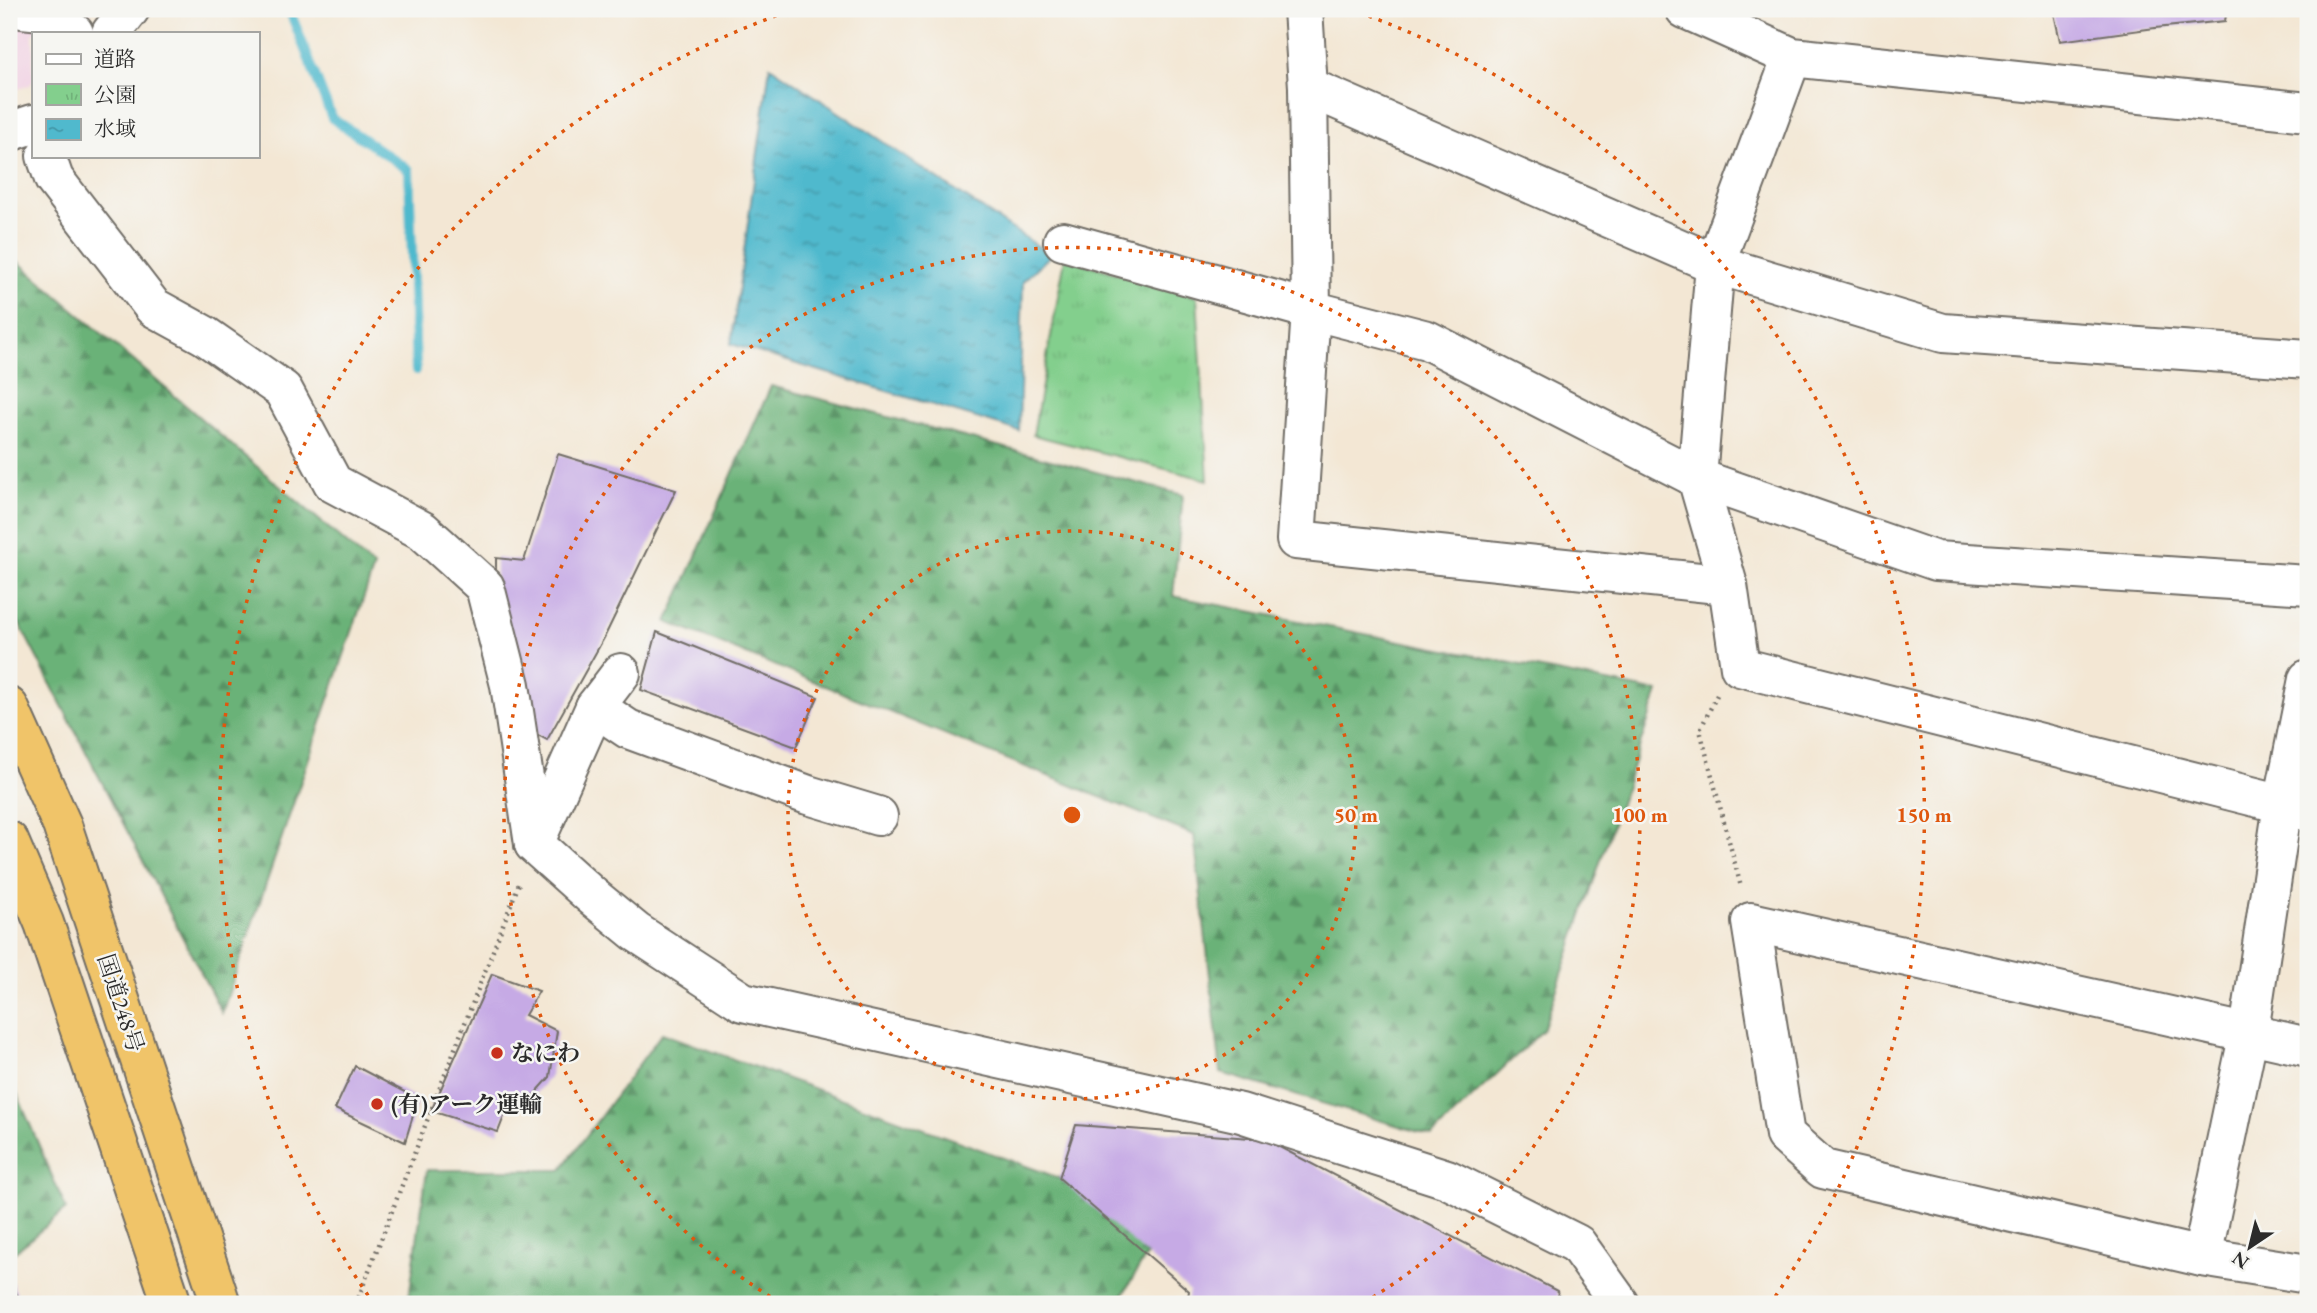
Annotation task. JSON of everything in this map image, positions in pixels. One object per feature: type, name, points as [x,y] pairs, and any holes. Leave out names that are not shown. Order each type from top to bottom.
[{"type":"highway","name":"国道248号","points":[[9,707],[62,825],[221,1304]]},
{"type":"highway","name":"国道248号","points":[[9,841],[44,923],[172,1304]]},
{"type":"street","points":[[22,9],[42,11],[73,32]]},
{"type":"street","points":[[112,32],[130,9]]},
{"type":"street","points":[[1303,9],[1308,87],[1311,310],[1296,540],[1728,585]]},
{"type":"street","points":[[1685,9],[1792,57],[2308,111]]},
{"type":"street","points":[[1792,57],[1716,264],[1697,478],[1728,585],[1740,667],[2295,808]]},
{"type":"street","points":[[1308,87],[1716,264],[1943,333],[2308,359]]},
{"type":"street","points":[[9,132],[32,124]]},
{"type":"street","points":[[48,158],[54,178],[153,307],[204,335],[283,390],[333,483],[423,531],[485,587],[510,685],[534,844],[592,897],[636,932],[743,1002],[1241,1113],[1447,1179],[1577,1244],[1620,1304]]},
{"type":"street","points":[[1063,241],[1427,340],[1697,478],[1936,561],[2308,585]]},
{"type":"street","points":[[534,844],[595,708],[621,673]]},
{"type":"street","points":[[2202,1257],[2295,808],[2308,679]]},
{"type":"street","points":[[595,708],[628,729],[807,795],[878,816]]},
{"type":"street","points":[[2308,1046],[1751,922],[1785,1135],[1823,1169],[2202,1257],[2308,1274]]},
{"type":"path","points":[[1719,691],[1700,730],[1751,922]]},
{"type":"path","points":[[356,1304],[534,844]]},
{"type":"shaded area","points":[[9,9],[94,9],[74,32],[32,32],[32,82],[9,92]]},
{"type":"green space","points":[[9,254],[374,567],[222,1013],[9,604]]},
{"type":"green space","points":[[1065,258],[1197,297],[1208,480],[1033,435]]},
{"type":"green space","points":[[771,386],[1183,495],[1173,596],[1658,692],[1543,1030],[1432,1136],[1221,1073],[1194,835],[667,622]]},
{"type":"green space","points":[[662,1033],[1059,1178],[1156,1240],[1117,1304],[408,1304],[427,1170],[561,1170]]},
{"type":"green space","points":[[9,1075],[66,1209],[9,1257]]},
{"type":"water","points":[[770,66],[1051,255],[1023,281],[1019,431],[731,344]]},
{"type":"building","points":[[2053,9],[2227,9],[2225,21],[2060,41]]},
{"type":"building","points":[[558,454],[676,490],[604,638],[547,740],[521,726],[496,607],[496,558],[524,561]]},
{"type":"building","points":[[657,632],[818,697],[796,747],[641,690]]},
{"type":"building","points":[[492,974],[539,991],[525,1015],[557,1031],[550,1077],[527,1103],[512,1096],[498,1132],[431,1111]]},
{"type":"building","name":"(有)アーク運輸","points":[[355,1066],[418,1099],[405,1142],[335,1109]]},
{"type":"building","points":[[1076,1125],[1264,1139],[1557,1291],[1561,1304],[1187,1304],[1189,1291],[1059,1178]]},
{"type":"building","points":[[9,1275],[21,1304],[9,1304]]},
{"type":"waterway","points":[[289,9],[332,118],[409,170],[416,370]]},
{"type":"place","name":"なにわ","points":[[497,1053]]},
{"type":"place","name":"(有)アーク運輸","points":[[377,1104]]}]
